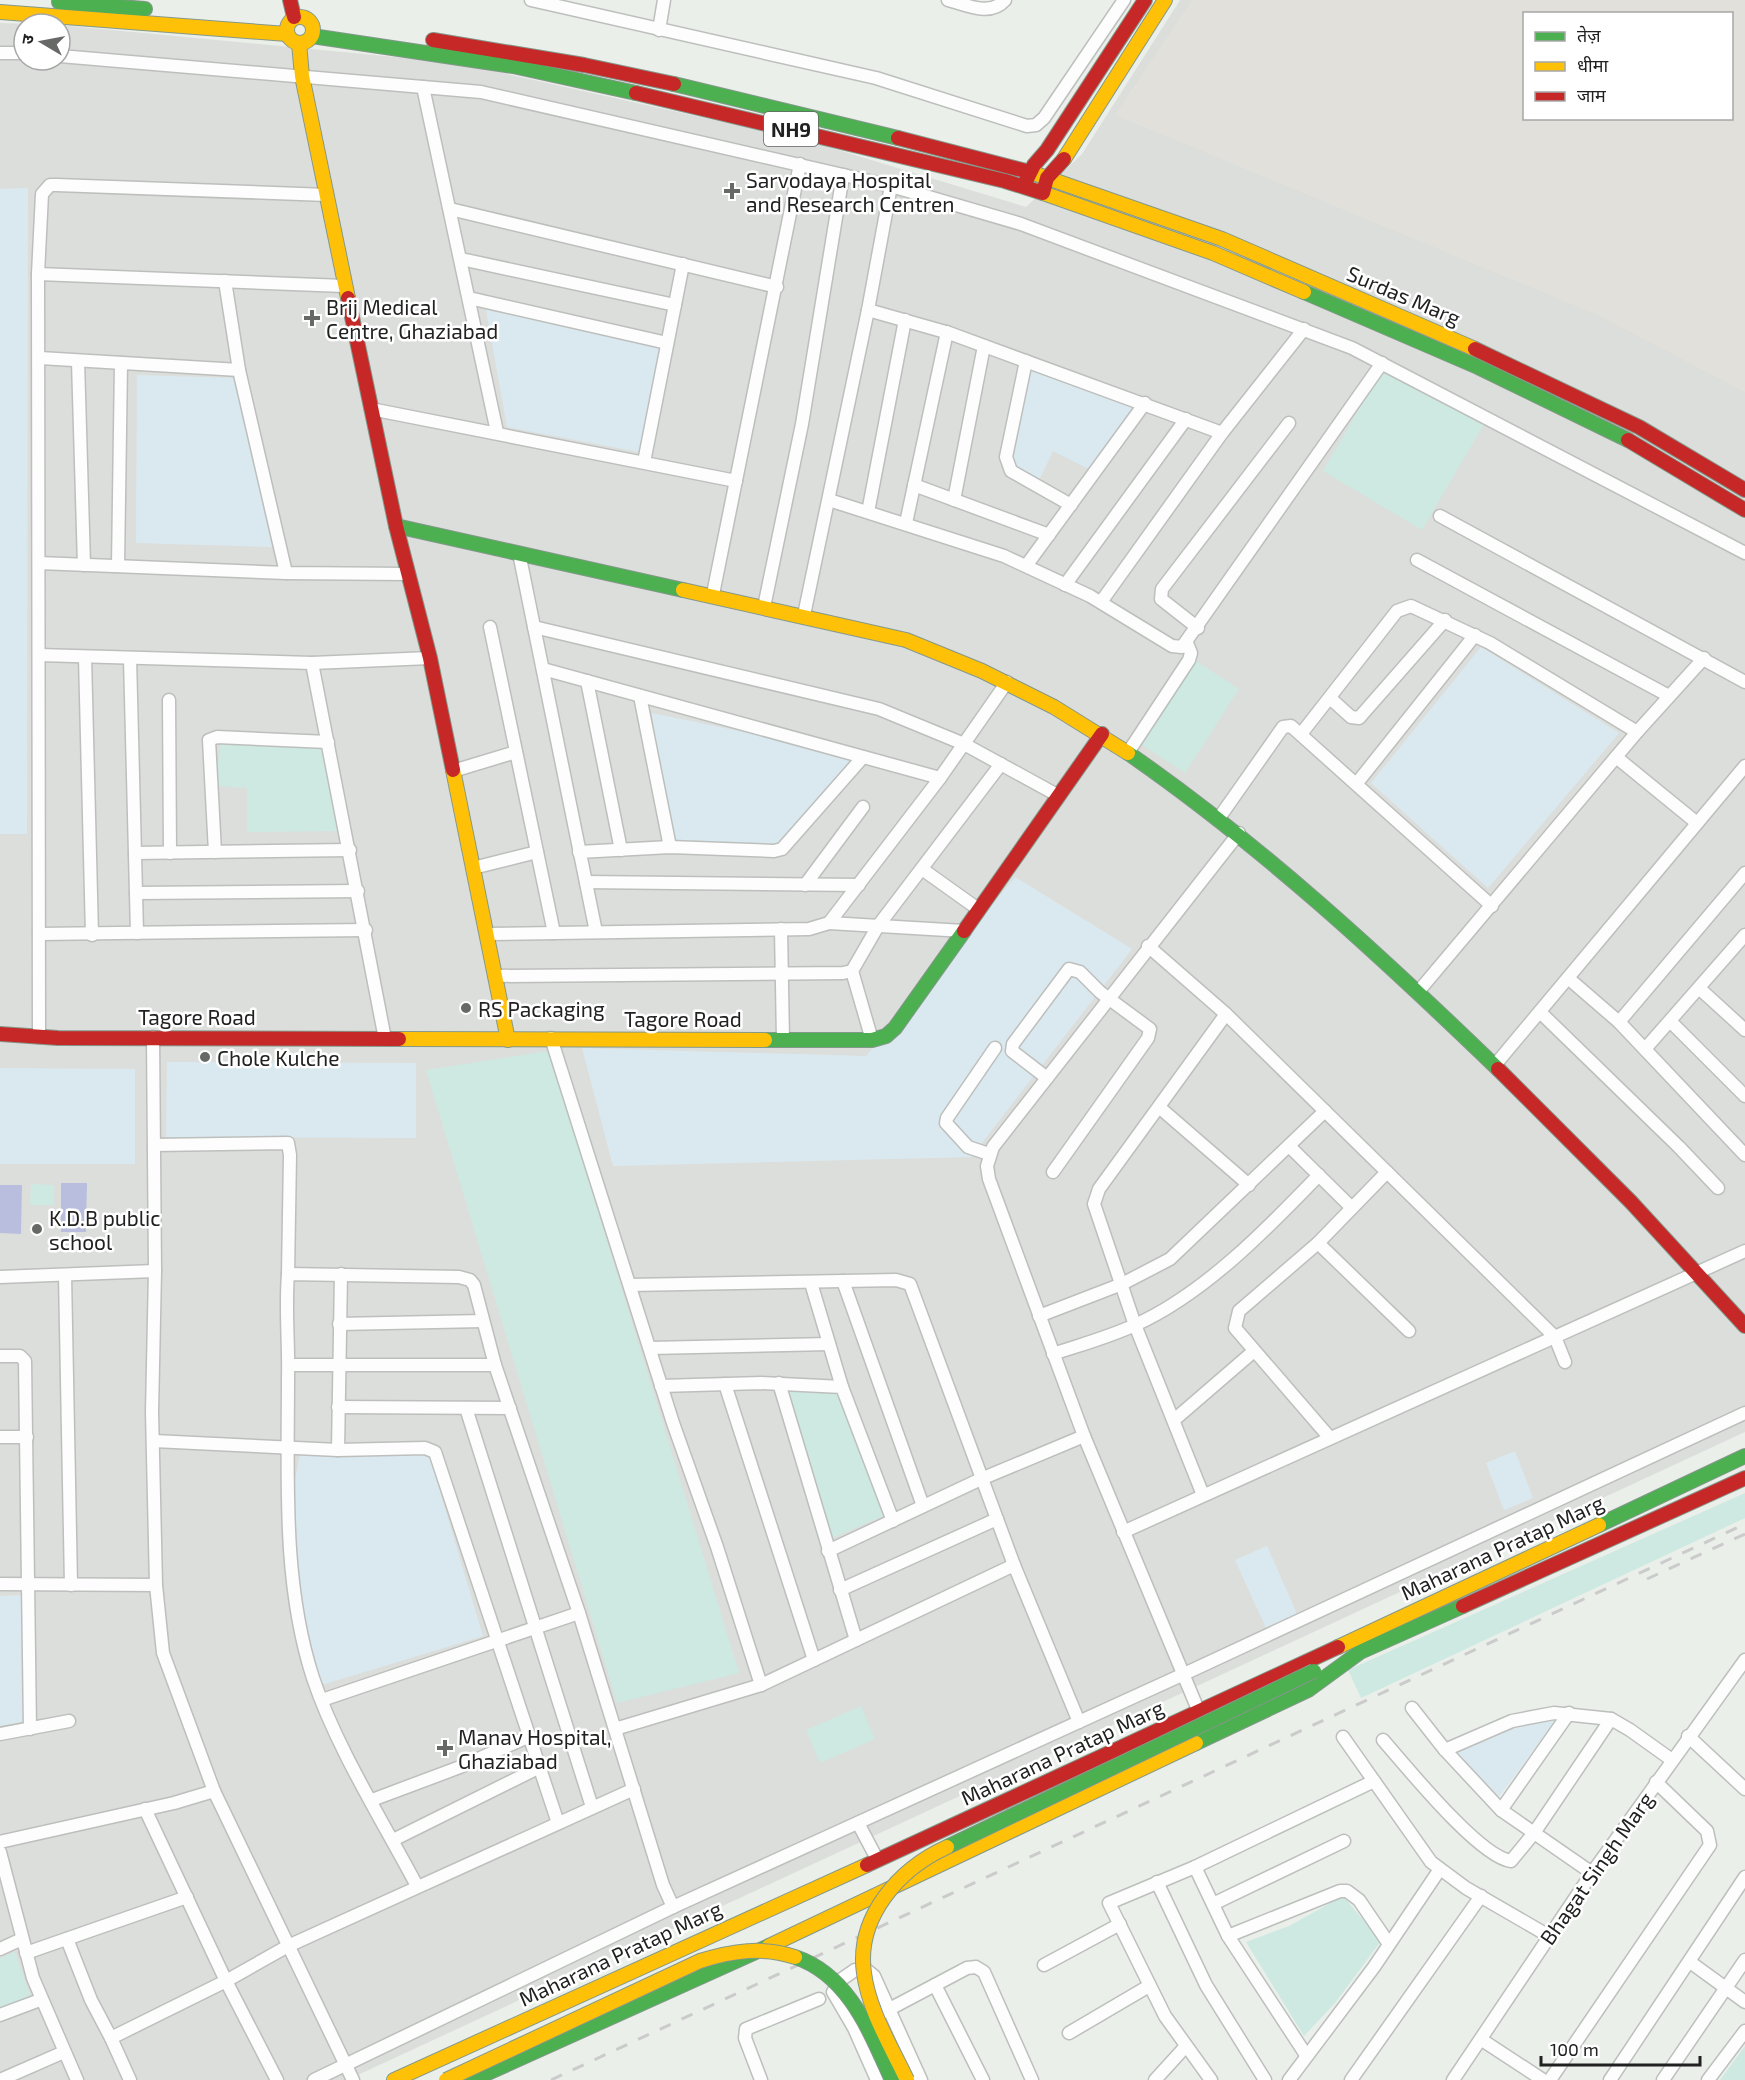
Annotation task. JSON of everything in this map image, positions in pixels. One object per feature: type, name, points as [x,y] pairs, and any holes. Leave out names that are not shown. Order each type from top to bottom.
[{"type":"main road","name":"NH9","points":[[22,0],[290,24]]},
{"type":"main road","points":[[290,0],[290,24],[299,43],[302,76],[344,286],[407,574],[430,658],[508,1040]]},
{"type":"main road","points":[[1024,186],[1030,172],[1056,137],[1145,0]]},
{"type":"main road","points":[[1043,193],[1047,178],[1064,160],[1165,0]]},
{"type":"main road","name":"NH9","points":[[0,12],[290,24],[305,17],[312,30]]},
{"type":"main road","name":"NH9","points":[[312,30],[513,50],[750,101],[1030,172]]},
{"type":"main road","name":"NH9","points":[[312,30],[513,66],[746,118],[1024,186],[1043,193]]},
{"type":"main road","points":[[299,43],[305,42],[312,30]]},
{"type":"main road","name":"Surdas Marg","points":[[1030,172],[1222,239],[1488,354],[1639,427],[1745,490]]},
{"type":"main road","name":"Surdas Marg","points":[[1043,193],[1213,253],[1478,367],[1631,442],[1745,510]]},
{"type":"main road","points":[[396,526],[713,594],[906,640],[949,655],[1007,682],[1102,734],[1129,751],[1239,833],[1418,992],[1495,1065],[1698,1273],[1745,1326]]},
{"type":"main road","points":[[872,1040],[886,1036],[895,1028],[1102,734]]},
{"type":"main road","name":"Tagore Road","points":[[0,1034],[39,1037],[872,1040]]},
{"type":"main road","name":"Maharana Pratap Marg","points":[[394,2080],[1199,1712],[1745,1456]]},
{"type":"main road","name":"Maharana Pratap Marg","points":[[472,2080],[921,1873],[1308,1690],[1321,1683],[1343,1662],[1745,1478]]},
{"type":"main road","points":[[1671,1491],[1677,1509]]},
{"type":"main road","points":[[1530,1557],[1538,1571]]},
{"type":"main road","points":[[907,2080],[874,2007],[864,1971],[865,1945],[871,1924],[887,1893],[901,1877],[931,1854],[1314,1671],[1343,1662]]},
{"type":"main road","points":[[908,1845],[921,1873]]},
{"type":"main road","points":[[446,2080],[700,1961],[742,1949],[762,1949],[801,1959],[831,1977],[853,2002],[892,2080]]},
{"type":"street","points":[[531,0],[876,78],[1018,124],[1036,125],[1056,137]]},
{"type":"street","points":[[659,30],[664,0]]},
{"type":"street","points":[[948,0],[987,10],[996,9],[1005,0]]},
{"type":"street","points":[[1036,125],[1124,0]]},
{"type":"street","points":[[72,57],[481,92],[891,186],[1021,224],[1304,329],[1382,363],[1745,553]]},
{"type":"street","points":[[423,87],[497,432]]},
{"type":"street","points":[[713,594],[777,287],[800,164]]},
{"type":"street","points":[[764,607],[802,424],[843,175]]},
{"type":"street","points":[[39,1037],[40,358],[38,274],[41,198],[50,185],[327,195]]},
{"type":"street","points":[[804,615],[868,310],[891,186]]},
{"type":"street","points":[[450,209],[777,287]]},
{"type":"street","points":[[461,259],[675,305]]},
{"type":"street","points":[[644,462],[683,264]]},
{"type":"street","points":[[38,274],[344,286]]},
{"type":"street","points":[[225,281],[239,370],[286,573]]},
{"type":"street","points":[[469,298],[667,343]]},
{"type":"street","points":[[868,310],[947,332],[1146,403],[1222,433]]},
{"type":"street","points":[[868,512],[905,320]]},
{"type":"street","points":[[1101,602],[1222,433],[1304,329]]},
{"type":"street","points":[[906,523],[947,332]]},
{"type":"street","points":[[954,500],[984,346]]},
{"type":"street","points":[[40,358],[239,370]]},
{"type":"street","points":[[78,361],[84,565]]},
{"type":"street","points":[[1026,361],[1006,457],[1007,465],[1011,471],[1071,505]]},
{"type":"street","points":[[118,566],[121,363]]},
{"type":"street","points":[[829,500],[1004,556],[1101,602],[1178,648],[1187,643],[1198,628],[1382,363]]},
{"type":"street","points":[[1026,566],[1146,403]]},
{"type":"street","points":[[371,409],[497,432],[736,481]]},
{"type":"street","points":[[1065,585],[1186,419]]},
{"type":"street","points":[[1198,628],[1161,599],[1162,590],[1289,423]]},
{"type":"street","points":[[914,485],[1049,535]]},
{"type":"street","points":[[1440,516],[1745,682]]},
{"type":"street","points":[[519,553],[596,932]]},
{"type":"street","points":[[1417,560],[1669,696]]},
{"type":"street","points":[[39,563],[286,573],[407,574]]},
{"type":"street","points":[[1301,734],[1397,611],[1411,606],[1475,635],[1637,732]]},
{"type":"street","points":[[1330,698],[1351,717],[1359,718],[1445,620]]},
{"type":"street","points":[[490,627],[554,933]]},
{"type":"street","points":[[534,627],[863,704],[964,744],[1059,796]]},
{"type":"street","points":[[1357,783],[1475,635]]},
{"type":"street","points":[[1129,751],[1189,660],[1191,653],[1187,643]]},
{"type":"street","points":[[39,656],[312,663],[430,658]]},
{"type":"street","points":[[85,657],[92,935]]},
{"type":"street","points":[[130,658],[137,933]]},
{"type":"street","points":[[1418,992],[1637,732],[1704,658]]},
{"type":"street","points":[[312,663],[366,930],[385,1039]]},
{"type":"street","points":[[543,669],[940,778]]},
{"type":"street","points":[[587,681],[621,850]]},
{"type":"street","points":[[829,923],[940,778],[1007,682]]},
{"type":"street","points":[[640,696],[670,847]]},
{"type":"street","points":[[169,700],[170,853]]},
{"type":"street","points":[[1219,818],[1283,727],[1291,726],[1492,906]]},
{"type":"street","points":[[215,852],[209,740],[217,737],[328,742]]},
{"type":"street","points":[[453,771],[516,752]]},
{"type":"street","points":[[579,852],[670,847],[774,851],[782,849],[863,757]]},
{"type":"street","points":[[1616,757],[1697,823]]},
{"type":"street","points":[[872,1040],[852,971],[878,926],[1001,764]]},
{"type":"street","points":[[1495,1065],[1697,823],[1743,774]]},
{"type":"street","points":[[805,885],[863,807]]},
{"type":"street","points":[[1199,1712],[1123,1532],[1053,1354],[989,1179],[989,1154],[1148,946],[1239,833]]},
{"type":"street","points":[[135,853],[350,850]]},
{"type":"street","points":[[473,868],[537,852]]},
{"type":"street","points":[[922,869],[978,909]]},
{"type":"street","points":[[1619,1022],[1745,873]]},
{"type":"street","points":[[586,882],[859,885]]},
{"type":"street","points":[[136,893],[358,891]]},
{"type":"street","points":[[487,934],[809,929],[829,923],[964,931]]},
{"type":"street","points":[[781,929],[783,1040]]},
{"type":"street","points":[[39,934],[366,930]]},
{"type":"street","points":[[1646,1050],[1672,1023],[1745,935]]},
{"type":"street","points":[[1148,946],[1226,1014],[1555,1337],[1565,1362]]},
{"type":"street","points":[[1047,1078],[1012,1051],[1019,1034],[1064,972],[1076,968],[1109,999],[1148,1026],[1150,1033],[1053,1172]]},
{"type":"street","points":[[495,976],[843,973],[852,971]]},
{"type":"street","points":[[1568,978],[1619,1022],[1745,1155]]},
{"type":"street","points":[[1700,989],[1745,1030]]},
{"type":"street","points":[[1540,1012],[1680,1147],[1718,1188]]},
{"type":"street","points":[[1203,1495],[1136,1325],[1096,1214],[1096,1196],[1226,1014]]},
{"type":"street","points":[[1672,1023],[1745,1096]]},
{"type":"street","points":[[153,1037],[156,1585],[163,1653],[214,1791],[353,2080]]},
{"type":"street","points":[[551,1038],[661,1386],[761,1685]]},
{"type":"street","points":[[989,1154],[968,1147],[946,1124],[947,1118],[995,1048]]},
{"type":"street","points":[[1158,1107],[1249,1185]]},
{"type":"street","points":[[1039,1316],[1122,1284],[1183,1250],[1325,1111]]},
{"type":"street","points":[[154,1145],[288,1143],[290,1155],[288,1447],[295,1590],[305,1648],[322,1700],[417,1886]]},
{"type":"street","points":[[1289,1146],[1352,1208]]},
{"type":"street","points":[[1330,1438],[1235,1328],[1239,1311],[1318,1243],[1387,1172]]},
{"type":"street","points":[[1053,1354],[1136,1325],[1192,1292],[1289,1206],[1319,1175]]},
{"type":"street","points":[[1318,1243],[1409,1331]]},
{"type":"street","points":[[1123,1532],[1745,1251]]},
{"type":"street","points":[[0,1277],[155,1271]]},
{"type":"street","points":[[288,1274],[465,1277],[474,1285],[495,1365],[579,1613],[663,1885],[674,1906]]},
{"type":"street","points":[[338,1450],[340,1274]]},
{"type":"street","points":[[65,1275],[71,1585]]},
{"type":"street","points":[[630,1285],[896,1280],[910,1284],[1014,1565],[1079,1722]]},
{"type":"street","points":[[843,1281],[923,1506]]},
{"type":"street","points":[[812,1283],[842,1387],[893,1521]]},
{"type":"street","points":[[339,1324],[483,1321]]},
{"type":"street","points":[[650,1348],[829,1344]]},
{"type":"street","points":[[1174,1420],[1254,1351]]},
{"type":"street","points":[[0,1356],[20,1356],[25,1361],[30,1584],[30,1729]]},
{"type":"street","points":[[289,1365],[495,1365]]},
{"type":"street","points":[[661,1386],[779,1383],[842,1387]]},
{"type":"street","points":[[779,1383],[856,1640]]},
{"type":"street","points":[[725,1384],[814,1660]]},
{"type":"street","points":[[338,1407],[510,1408]]},
{"type":"street","points":[[466,1408],[592,1807]]},
{"type":"street","points":[[314,2080],[674,1906],[1184,1674],[1745,1413]]},
{"type":"street","points":[[828,1551],[981,1479],[1084,1436]]},
{"type":"street","points":[[0,1437],[27,1437]]},
{"type":"street","points":[[154,1441],[338,1450],[425,1448],[435,1452],[558,1822]]},
{"type":"street","points":[[840,1590],[997,1519]]},
{"type":"street","points":[[615,1728],[761,1685],[1014,1565]]},
{"type":"street","points":[[0,1584],[156,1585]]},
{"type":"street","points":[[322,1700],[579,1613]]},
{"type":"street","name":"Bhagat Singh Marg","points":[[1453,2080],[1592,1873],[1688,1736],[1745,1660]]},
{"type":"street","points":[[1412,1708],[1445,1750],[1501,1810],[1592,1873]]},
{"type":"street","points":[[1445,1750],[1512,1721],[1540,1714],[1569,1713],[1611,1719],[1671,1760]]},
{"type":"street","points":[[1501,1810],[1569,1713]]},
{"type":"street","points":[[1383,1740],[1453,1818],[1500,1858],[1511,1861],[1534,1833],[1611,1719]]},
{"type":"street","points":[[0,1734],[69,1721]]},
{"type":"street","points":[[372,1800],[460,1767],[530,1736]]},
{"type":"street","points":[[1688,1736],[1745,1789]]},
{"type":"street","points":[[1343,1737],[1418,1846],[1440,1869],[1549,1936]]},
{"type":"street","points":[[393,1840],[540,1767]]},
{"type":"street","points":[[1211,2080],[1186,2046],[1149,1986],[1109,1903],[1195,1867],[1374,1781]]},
{"type":"street","points":[[1550,2080],[1710,1845],[1707,1831],[1656,1782]]},
{"type":"street","points":[[111,2038],[226,1981],[288,1946],[634,1789]]},
{"type":"street","points":[[0,1842],[214,1791]]},
{"type":"street","points":[[145,1809],[226,1981],[277,2080]]},
{"type":"street","points":[[858,1823],[877,1859]]},
{"type":"street","points":[[1213,1904],[1344,1841]]},
{"type":"street","points":[[0,1852],[40,2000],[77,2080]]},
{"type":"street","points":[[1195,1867],[1228,1936],[1306,2055]]},
{"type":"street","points":[[1289,2080],[1389,1944],[1440,1869]]},
{"type":"street","points":[[1610,2080],[1745,1877]]},
{"type":"street","points":[[1157,1882],[1206,1985],[1265,2080]]},
{"type":"street","points":[[1228,1936],[1340,1891],[1347,1891],[1359,1900],[1389,1944]]},
{"type":"street","points":[[1351,2080],[1481,1896]]},
{"type":"street","points":[[26,1953],[187,1897]]},
{"type":"street","points":[[1044,1965],[1120,1924]]},
{"type":"street","points":[[0,1949],[22,1939]]},
{"type":"street","points":[[67,1939],[91,2000],[130,2080]]},
{"type":"street","points":[[1663,2080],[1745,1960]]},
{"type":"street","points":[[1690,1962],[1745,2002]]},
{"type":"street","points":[[854,2028],[967,1968],[976,1967],[984,1972],[1032,2080]]},
{"type":"street","points":[[878,2080],[854,2028],[833,1992],[839,1981],[850,1972],[868,1971],[874,1976],[921,2080]]},
{"type":"street","points":[[935,1985],[983,2080]]},
{"type":"street","points":[[1069,2033],[1149,1986]]},
{"type":"street","points":[[759,2080],[745,2038],[746,2029],[819,1999]]},
{"type":"street","points":[[0,2015],[40,2000]]},
{"type":"street","points":[[1708,2080],[1745,2031]]},
{"type":"street","points":[[1482,2040],[1543,2080]]},
{"type":"street","points":[[1155,2080],[1186,2046]]},
{"type":"street","points":[[0,2080],[64,2052]]},
{"type":"shaded area","points":[[1180,0],[1745,0],[1745,1432],[347,2080],[0,2080],[0,23],[12,23],[12,72],[72,72],[72,26],[458,63],[812,142],[1026,207],[1082,154]]},
{"type":"shaded area","points":[[1192,0],[1745,0],[1745,392],[1598,315],[1115,115]]},
{"type":"shaded area","points":[[28,188],[27,834],[0,834],[0,189]]},
{"type":"shaded area","points":[[486,310],[660,344],[639,452],[507,427]]},
{"type":"shaded area","points":[[1384,366],[1484,424],[1422,530],[1323,471]]},
{"type":"shaded area","points":[[1028,369],[1133,407],[1089,469],[1053,451],[1039,480],[1014,468],[1009,456]]},
{"type":"shaded area","points":[[137,375],[235,378],[272,547],[136,543]]},
{"type":"shaded area","points":[[1481,647],[1619,733],[1488,888],[1371,783]]},
{"type":"shaded area","points":[[1193,659],[1239,689],[1185,773],[1139,743]]},
{"type":"shaded area","points":[[652,713],[863,757],[774,854],[670,847]]},
{"type":"shaded area","points":[[220,744],[326,744],[340,831],[247,832],[247,788],[216,786]]},
{"type":"shaded area","points":[[1015,877],[1132,949],[971,1157],[613,1166],[582,1048],[866,1056]]},
{"type":"shaded area","points":[[549,1051],[739,1673],[617,1703],[426,1070]]},
{"type":"shaded area","points":[[167,1062],[416,1063],[416,1138],[166,1137]]},
{"type":"shaded area","points":[[0,1068],[135,1069],[135,1164],[0,1164]]},
{"type":"shaded area","points":[[61,1183],[87,1183],[86,1232],[61,1232]]},
{"type":"shaded area","points":[[31,1184],[54,1185],[54,1205],[30,1205]]},
{"type":"shaded area","points":[[0,1185],[22,1185],[21,1234],[0,1233]]},
{"type":"shaded area","points":[[784,1387],[838,1389],[883,1516],[830,1539]]},
{"type":"shaded area","points":[[1515,1451],[1533,1498],[1504,1510],[1486,1463]]},
{"type":"shaded area","points":[[300,1454],[429,1455],[483,1636],[325,1684],[320,1682],[295,1590],[293,1491]]},
{"type":"shaded area","points":[[1745,1493],[1745,1518],[1361,1698],[1348,1670]]},
{"type":"shaded area","points":[[1267,1546],[1297,1614],[1266,1628],[1235,1560]]},
{"type":"shaded area","points":[[22,1595],[26,1721],[0,1726],[0,1596]]},
{"type":"shaded area","points":[[861,1706],[875,1739],[820,1763],[806,1730]]},
{"type":"shaded area","points":[[1557,1718],[1499,1797],[1456,1752],[1504,1731]]},
{"type":"shaded area","points":[[1343,1896],[1381,1941],[1335,2003],[1304,2036],[1246,1942],[1289,1926]]},
{"type":"shaded area","points":[[15,1952],[31,1997],[0,2008],[0,1958]]},
{"type":"shaded area","points":[[1745,2046],[1745,2080],[1720,2080]]},
{"type":"railway","points":[[551,2080],[1745,1524]]},
{"type":"railway","points":[[1647,1579],[1745,1534]]},
{"type":"traffic: fast","points":[[59,2],[145,9]]},
{"type":"traffic: fast","points":[[312,36],[513,66],[636,93]]},
{"type":"traffic: fast","points":[[674,84],[898,138]]},
{"type":"traffic: fast","points":[[1304,292],[1478,367],[1628,440]]},
{"type":"traffic: fast","points":[[396,526],[683,590]]},
{"type":"traffic: fast","points":[[1128,753],[1178,789],[1273,864],[1365,944],[1498,1069]]},
{"type":"traffic: fast","points":[[765,1040],[872,1040],[886,1036],[895,1028],[964,931]]},
{"type":"traffic: fast","points":[[1599,1525],[1745,1456]]},
{"type":"traffic: fast","points":[[1196,1743],[1308,1690],[1360,1652],[1463,1606]]},
{"type":"traffic: fast","points":[[947,1847],[1314,1671]]},
{"type":"traffic: fast","points":[[472,2080],[769,1946]]},
{"type":"traffic: fast","points":[[795,1957],[814,1965],[844,1991],[866,2025],[892,2080]]},
{"type":"traffic: slow","points":[[1064,159],[1165,0]]},
{"type":"traffic: slow","points":[[0,12],[287,34]]},
{"type":"traffic: slow","points":[[300,17],[309,21],[313,30],[309,39],[300,43],[291,39],[287,30],[291,21],[300,17]]},
{"type":"traffic: slow","points":[[299,43],[302,76],[348,298]]},
{"type":"traffic: slow","points":[[1036,174],[1222,239],[1475,349]]},
{"type":"traffic: slow","points":[[1043,193],[1213,253],[1304,292]]},
{"type":"traffic: slow","points":[[683,590],[906,640],[982,671],[1054,707],[1128,753]]},
{"type":"traffic: slow","points":[[453,770],[508,1040]]},
{"type":"traffic: slow","points":[[399,1039],[765,1040]]},
{"type":"traffic: slow","points":[[1338,1647],[1599,1525]]},
{"type":"traffic: slow","points":[[769,1946],[1196,1743]]},
{"type":"traffic: slow","points":[[907,2080],[881,2028],[871,2001],[864,1973],[863,1952],[874,1914],[884,1897],[913,1868],[929,1856],[947,1847]]},
{"type":"traffic: slow","points":[[394,2080],[867,1865]]},
{"type":"traffic: slow","points":[[446,2080],[700,1961],[748,1951],[771,1952],[795,1957]]},
{"type":"traffic: jam","points":[[290,0],[294,17]]},
{"type":"traffic: jam","points":[[1024,185],[1034,165],[1047,150],[1145,0]]},
{"type":"traffic: jam","points":[[433,40],[584,65],[674,84]]},
{"type":"traffic: jam","points":[[636,93],[1005,181],[1043,193],[1047,178],[1064,159]]},
{"type":"traffic: jam","points":[[898,138],[1030,172]]},
{"type":"traffic: jam","points":[[348,298],[396,526],[430,658],[453,770]]},
{"type":"traffic: jam","points":[[1475,349],[1639,427],[1745,490]]},
{"type":"traffic: jam","points":[[1628,440],[1745,510]]},
{"type":"traffic: jam","points":[[964,931],[1102,734]]},
{"type":"traffic: jam","points":[[0,1034],[58,1038],[399,1039]]},
{"type":"traffic: jam","points":[[1498,1069],[1631,1202],[1745,1326]]},
{"type":"traffic: jam","points":[[1463,1606],[1745,1478]]},
{"type":"traffic: jam","points":[[867,1865],[1338,1647]]},
{"type":"place","name":"Sarvodaya Hospital and Research Centren","points":[[732,191]]},
{"type":"place","name":"Brij Medical Centre, Ghaziabad","points":[[312,318]]},
{"type":"place","name":"RS Packaging","points":[[466,1008]]},
{"type":"place","name":"Chole Kulche","points":[[205,1057]]},
{"type":"place","name":"K.D.B public school","points":[[37,1229]]},
{"type":"place","name":"Manav Hospital, Ghaziabad","points":[[445,1748]]}]
